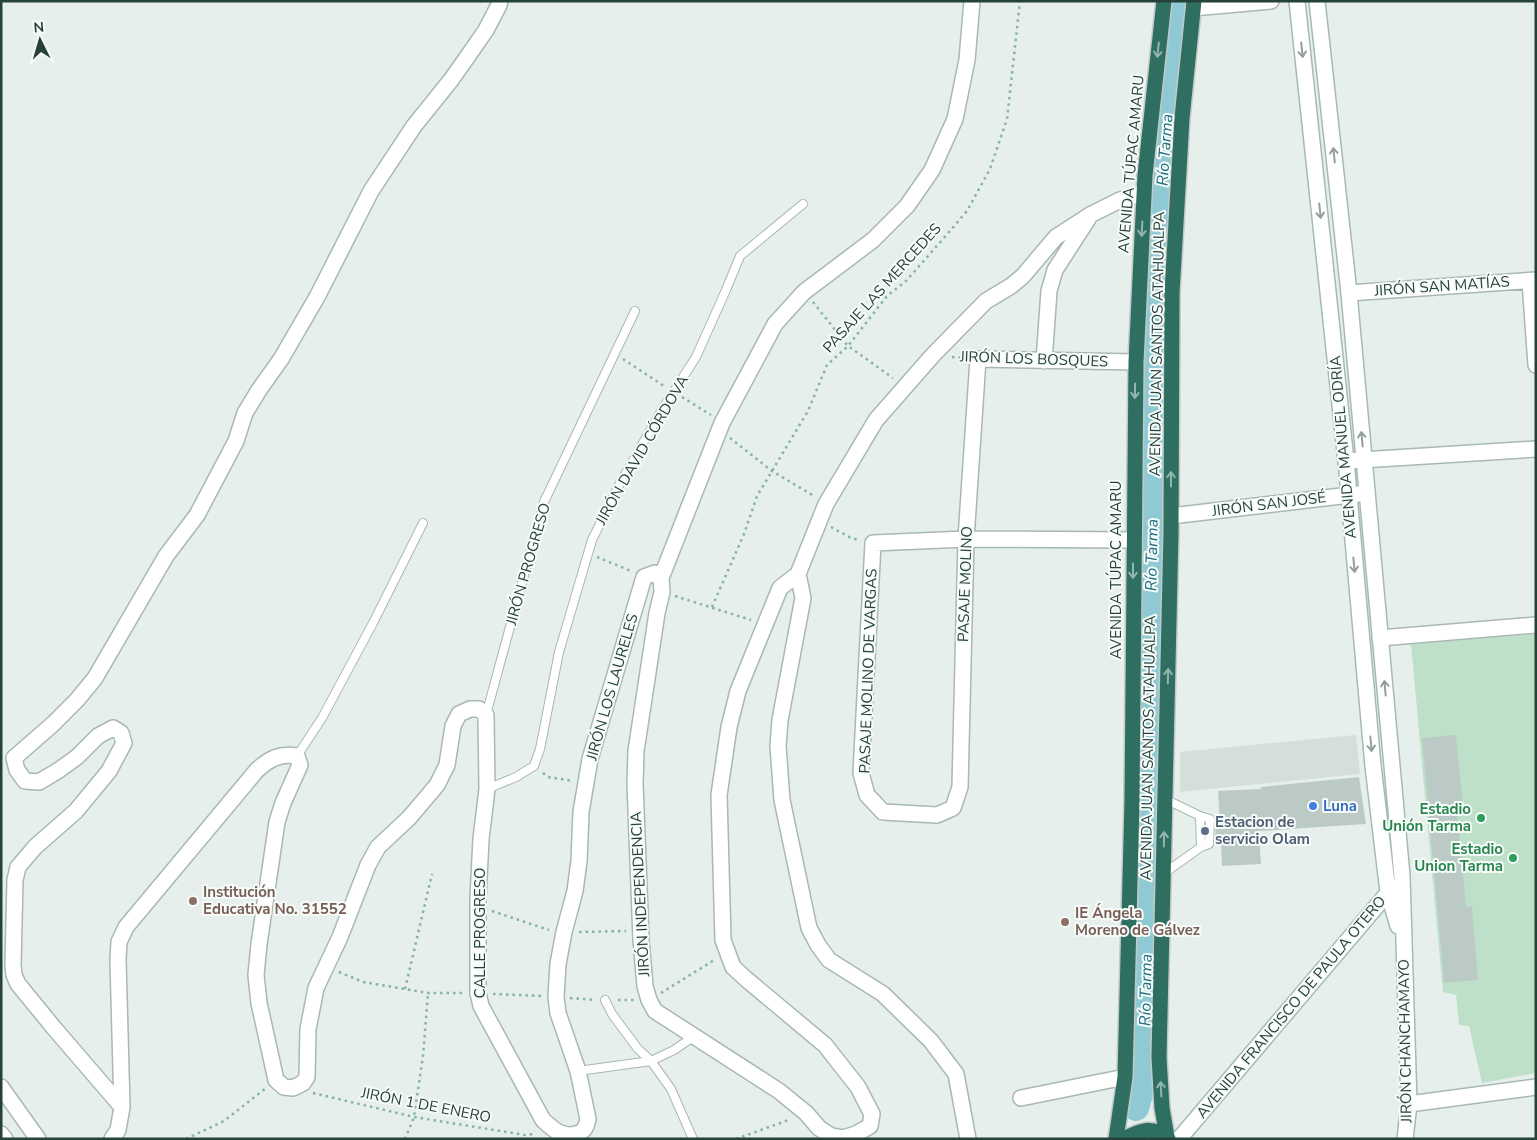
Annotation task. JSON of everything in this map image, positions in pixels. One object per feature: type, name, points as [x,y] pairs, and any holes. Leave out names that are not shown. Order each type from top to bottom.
[{"type":"highway","name":"AVENIDA TÚPAC AMARU","points":[[1116,1139],[1125,1077],[1132,809],[1136,362],[1144,192],[1164,1]]},
{"type":"highway","name":"AVENIDA JUAN SANTOS ATAHUALPA","points":[[1172,1138],[1162,1108],[1159,1057],[1171,516],[1172,293],[1182,118],[1194,5]]},
{"type":"highway","points":[[1124,1139],[1138,1131],[1152,1130],[1172,1138]]},
{"type":"street","points":[[122,1107],[18,984],[14,975],[13,965],[15,880],[18,867],[36,847],[76,811],[109,771],[124,743],[121,733],[112,728],[98,736],[60,770],[39,782],[25,781],[17,770],[14,758],[53,724],[77,700],[95,678],[162,563],[197,514],[236,441],[246,414],[317,298],[371,191],[414,126],[451,80],[486,30],[500,5],[500,1]]},
{"type":"street","points":[[661,585],[720,429],[775,324],[804,292],[873,240],[907,206],[932,170],[955,119],[968,60],[972,1]]},
{"type":"street","points":[[1194,5],[1271,1]]},
{"type":"street","name":"AVENIDA MANUEL ODRÍA","points":[[1297,1],[1331,314],[1368,715],[1388,892]]},
{"type":"street","name":"AVENIDA MANUEL ODRÍA","points":[[1317,1],[1349,293],[1402,876]]},
{"type":"street","points":[[649,1000],[655,1011],[779,1091],[806,1113],[819,1128],[831,1136],[843,1138],[856,1134],[870,1126],[872,1114],[858,1087],[825,1045],[733,967],[723,940],[718,794],[738,691],[780,588],[798,574],[826,504],[876,420],[933,355],[986,301],[1012,286],[1024,276],[1056,237],[1090,215],[1120,200],[1144,192]]},
{"type":"street","points":[[1044,361],[1049,291],[1055,270],[1090,215]]},
{"type":"street","points":[[1326,271],[1346,269]]},
{"type":"street","points":[[1533,280],[1536,365]]},
{"type":"street","name":"JIRÓN SAN MATÍAS","points":[[1349,293],[1533,280]]},
{"type":"street","points":[[1331,314],[1350,312]]},
{"type":"street","name":"JIRÓN LOS BOSQUES","points":[[978,359],[1136,362]]},
{"type":"street","name":"PASAJE MOLINO","points":[[952,808],[960,787],[966,539],[978,359]]},
{"type":"street","points":[[1346,461],[1536,449]]},
{"type":"street","name":"JIRÓN SAN JOSÉ","points":[[1171,516],[1367,493]]},
{"type":"street","points":[[873,543],[966,539],[1133,540]]},
{"type":"street","name":"PASAJE MOLINO DE VARGAS","points":[[873,543],[861,773],[867,795],[883,812],[937,815],[952,808]]},
{"type":"street","points":[[644,577],[655,573],[661,585]]},
{"type":"street","points":[[798,574],[803,598],[780,720],[778,746],[782,800],[809,928],[829,960],[883,994],[931,1041],[956,1074],[968,1139]]},
{"type":"street","name":"JIRÓN LOS LAURELES","points":[[556,1132],[569,1136],[582,1132],[586,1127],[588,1119],[578,1071],[558,1013],[556,997],[558,964],[575,891],[579,861],[581,812],[590,759],[644,577]]},
{"type":"street","name":"JIRÓN INDEPENDENCIA","points":[[649,1000],[645,986],[640,930],[635,784],[636,751],[661,585]]},
{"type":"street","points":[[1380,638],[1536,625]]},
{"type":"street","points":[[112,1139],[118,1130],[122,1107],[119,942],[126,927],[257,770],[266,761],[288,754],[297,756],[300,765],[283,803],[277,822],[256,975],[259,1003],[276,1080],[284,1087],[292,1088],[303,1084],[307,1077],[308,1030],[316,988],[340,937],[368,865],[378,847],[409,818],[437,785],[447,765],[453,726],[459,714],[470,709],[479,708],[486,715]]},
{"type":"street","points":[[1368,715],[1387,713]]},
{"type":"street","name":"CALLE PROGRESO","points":[[486,715],[487,789],[481,839],[478,907],[478,993],[480,1006],[542,1120],[556,1132]]},
{"type":"street","name":"AVENIDA FRANCISCO DE PAULA OTERO","points":[[1172,1138],[1402,876]]},
{"type":"street","name":"JIRÓN CHANCHAMAYO","points":[[1402,876],[1409,1104],[1405,1139]]},
{"type":"street","name":"JIRÓN CHANCHAMAYO","points":[[1388,892],[1403,944]]},
{"type":"street","points":[[1021,1098],[1125,1077]]},
{"type":"street","points":[[1,1087],[38,1139]]},
{"type":"street","points":[[1409,1104],[1536,1087]]},
{"type":"street","points":[[1,1134],[5,1139]]},
{"type":"lane","name":"JIRÓN DAVID CÓRDOVA","points":[[534,766],[540,750],[559,652],[592,540],[618,487],[660,413],[696,357],[740,256],[803,204]]},
{"type":"lane","name":"JIRÓN PROGRESO","points":[[486,715],[544,502],[635,310]]},
{"type":"lane","points":[[297,756],[322,718],[373,624],[423,523]]},
{"type":"lane","points":[[487,789],[516,777],[534,766]]},
{"type":"lane","points":[[1163,874],[1201,847],[1200,816],[1165,798]]},
{"type":"lane","points":[[605,1000],[612,1014],[670,1089],[693,1139]]},
{"type":"lane","points":[[578,1071],[650,1061],[674,1050],[693,1037]]},
{"type":"path","name":"PASAJE LAS MERCEDES","points":[[712,607],[744,534],[757,496],[808,410],[827,365],[848,346],[887,296],[906,281],[967,211],[990,169],[1007,119],[1020,1]]},
{"type":"path","points":[[804,292],[848,346],[905,386]]},
{"type":"path","name":"JIRÓN LOS BOSQUES","points":[[933,355],[978,359]]},
{"type":"path","points":[[720,429],[772,471],[826,504]]},
{"type":"path","points":[[819,520],[852,538],[873,543]]},
{"type":"path","points":[[588,553],[644,577]]},
{"type":"path","points":[[661,585],[712,607],[764,625]]},
{"type":"path","points":[[534,766],[548,778],[586,782]]},
{"type":"path","points":[[405,989],[432,874]]},
{"type":"path","points":[[478,907],[549,930],[564,932],[640,930]]},
{"type":"path","points":[[326,966],[363,982],[428,994],[478,993],[605,1000],[649,1000],[727,952]]},
{"type":"path","points":[[405,1139],[414,1117],[423,1056],[428,994]]},
{"type":"path","points":[[186,1139],[224,1121],[276,1080]]},
{"type":"path","name":"JIRÓN 1 DE ENERO","points":[[292,1088],[414,1117],[524,1135],[556,1132]]},
{"type":"path","points":[[736,1139],[806,1113]]},
{"type":"shaded area","points":[[1356,735],[1360,774],[1180,792],[1180,752]]},
{"type":"green space","name":"Estadio Unión Tarma","points":[[1536,634],[1536,1073],[1482,1083],[1469,1026],[1459,1025],[1456,995],[1443,992],[1411,644]]},
{"type":"building","points":[[1456,735],[1463,808],[1457,809],[1466,907],[1472,906],[1478,980],[1444,983],[1422,738]]},
{"type":"building","points":[[1359,777],[1366,824],[1259,831],[1261,864],[1222,866],[1221,842],[1215,843],[1216,821],[1220,821],[1218,791],[1261,789],[1261,787]]},
{"type":"waterway","name":"Río Tarma","points":[[1136,1108],[1142,1087],[1145,1033],[1156,297],[1167,115],[1179,1]]},
{"type":"place","name":"Luna","points":[[1313,806]]},
{"type":"place","name":"Estadio Unión Tarma","points":[[1481,818]]},
{"type":"place","name":"Estacion de servicio Olam","points":[[1205,831]]},
{"type":"place","name":"Estadio Union Tarma","points":[[1513,858]]},
{"type":"place","name":"Institución Educativa No. 31552","points":[[193,901]]},
{"type":"place","name":"IE Ángela Moreno de Gálvez","points":[[1065,922]]}]
